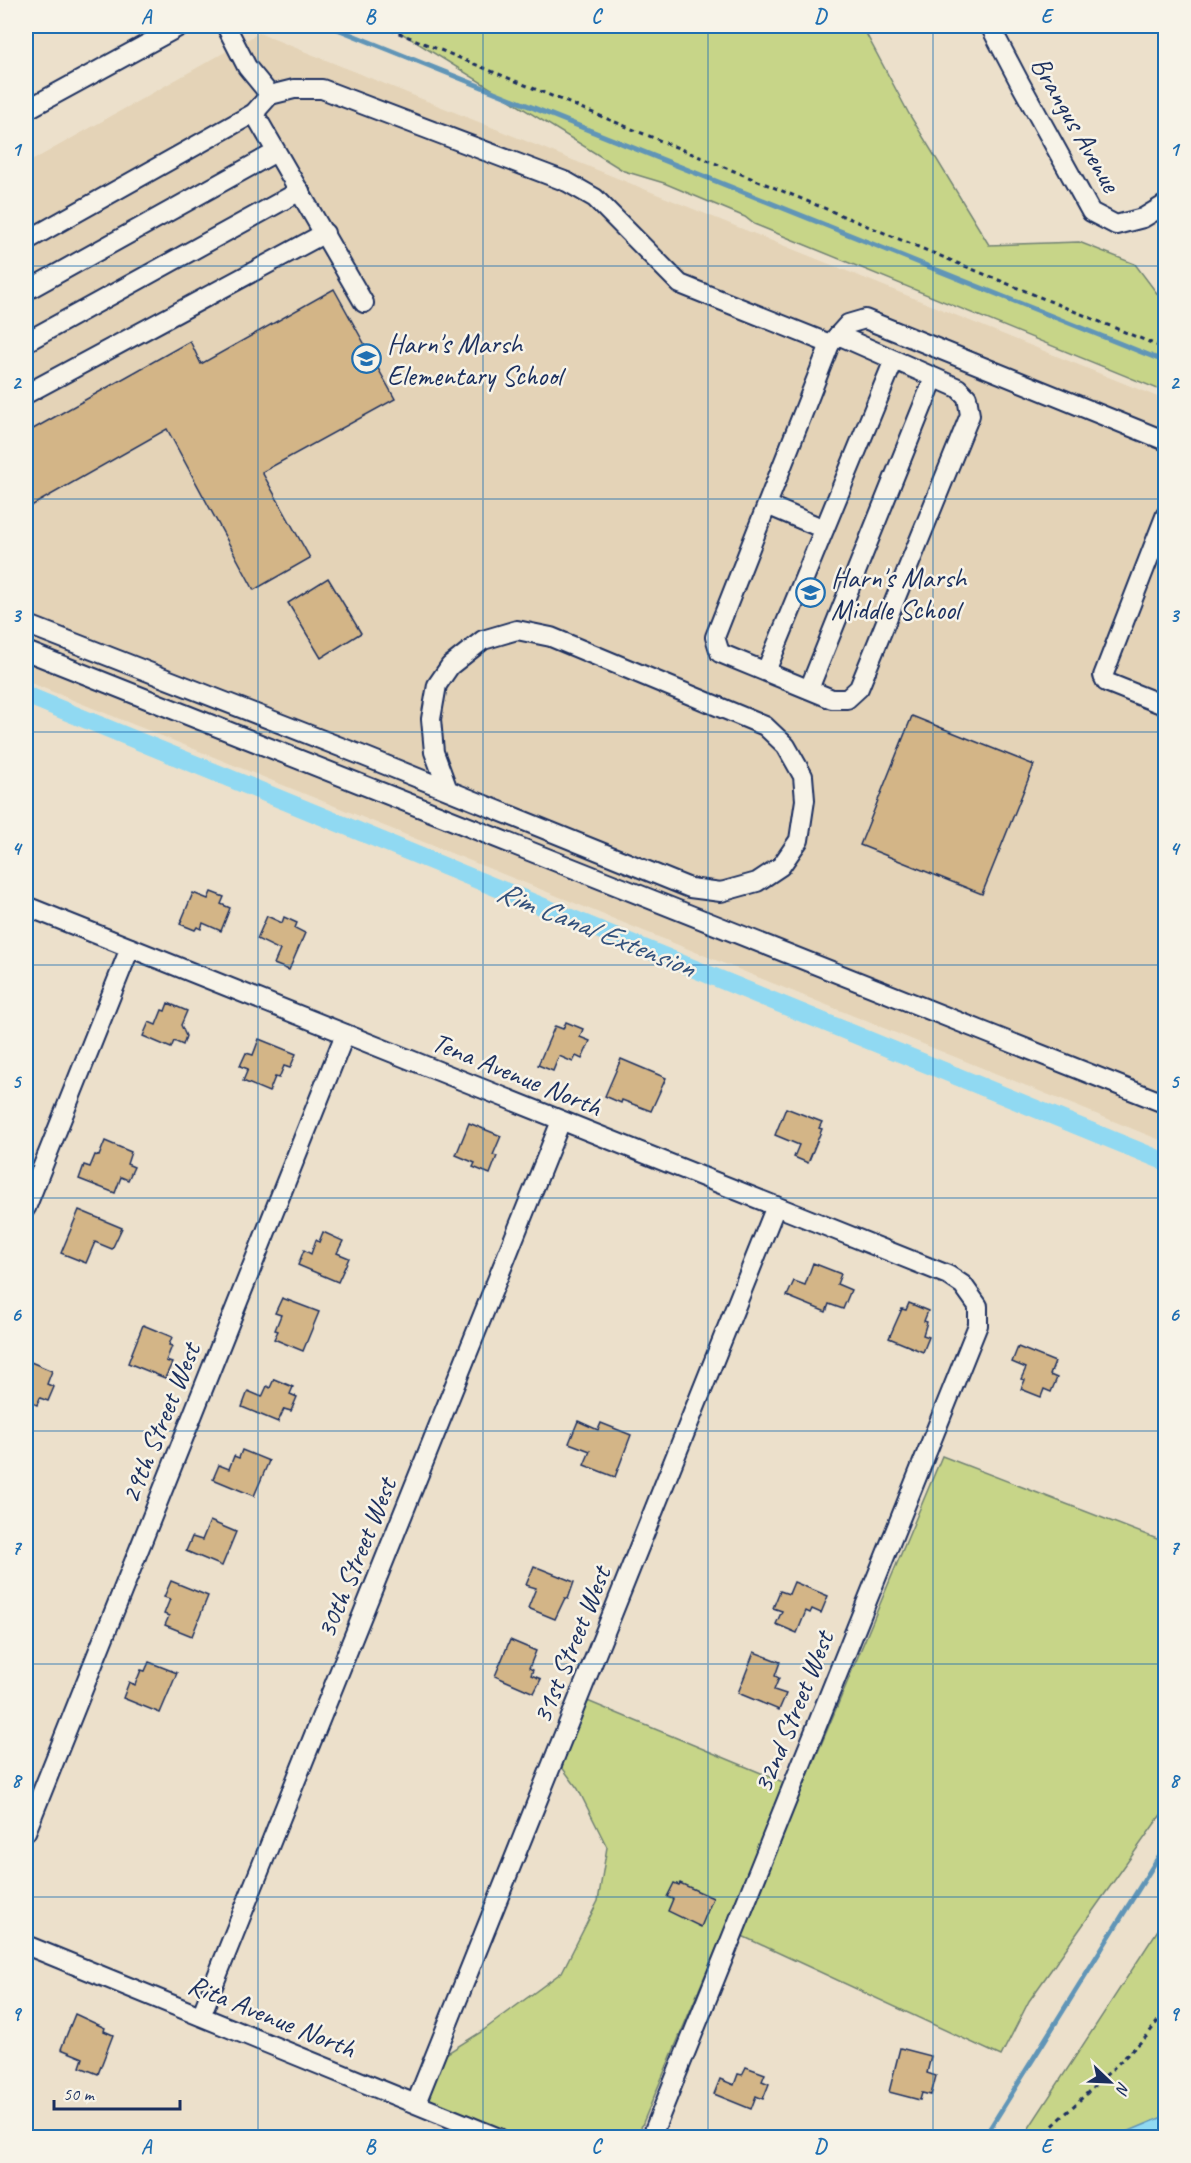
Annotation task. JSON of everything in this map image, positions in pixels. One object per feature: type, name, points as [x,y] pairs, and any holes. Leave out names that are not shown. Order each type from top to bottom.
[{"type":"street","points":[[26,110],[180,26]]},
{"type":"street","points":[[226,26],[247,67],[270,94]]},
{"type":"street","name":"Brangus Avenue","points":[[990,26],[1092,212],[1116,225],[1143,218],[1166,204]]},
{"type":"street","points":[[26,241],[254,113],[270,94],[294,89],[322,88],[567,182],[595,198],[680,284],[834,339],[894,360],[958,388],[967,398],[970,415],[966,426],[859,688],[847,699],[832,699],[720,653],[715,637],[834,339],[848,324],[865,319],[1166,441]]},
{"type":"street","points":[[254,113],[364,303]]},
{"type":"street","points":[[26,291],[276,152]]},
{"type":"street","points":[[26,342],[300,191]]},
{"type":"street","points":[[26,394],[325,233]]},
{"type":"street","points":[[766,671],[894,360]]},
{"type":"street","points":[[809,689],[934,378]]},
{"type":"street","points":[[767,505],[824,529]]},
{"type":"street","points":[[1166,514],[1103,676],[1106,682],[1166,706]]},
{"type":"street","points":[[26,624],[690,888],[721,892],[757,882],[781,866],[799,840],[805,800],[803,776],[786,746],[765,726],[551,637],[517,630],[483,640],[450,666],[437,685],[430,719],[434,752],[448,790]]},
{"type":"street","points":[[26,651],[1166,1104]]},
{"type":"street","name":"Tena Avenue North","points":[[26,906],[948,1275],[963,1286],[978,1306]]},
{"type":"street","points":[[26,1208],[130,948]]},
{"type":"street","name":"29th Street West","points":[[26,1832],[345,1034]]},
{"type":"street","name":"30th Street West","points":[[201,2016],[561,1120]]},
{"type":"street","name":"31st Street West","points":[[416,2103],[776,1206]]},
{"type":"street","name":"32nd Street West","points":[[651,2138],[978,1325],[978,1306]]},
{"type":"street","name":"Rita Avenue North","points":[[26,1945],[499,2138]]},
{"type":"path","points":[[382,26],[1166,350]]},
{"type":"path","points":[[1040,2138],[1146,2037],[1166,2010]]},
{"type":"shaded area","points":[[259,33],[1165,400],[1165,1142],[26,681],[26,164]]},
{"type":"green space","points":[[390,26],[862,26],[909,114],[989,245],[1079,242],[1135,264],[1165,304],[1165,392],[754,224],[745,217],[664,183],[624,171]]},
{"type":"green space","points":[[942,1456],[1165,1542],[1165,1809],[1029,2001],[1001,2056],[725,1928],[637,2137],[513,2137],[446,2118],[412,2103],[438,2059],[481,2032],[562,1972],[598,1901],[607,1847],[578,1789],[550,1751],[573,1695],[802,1790]]},
{"type":"green space","points":[[1165,1919],[1165,2137],[1023,2137]]},
{"type":"water","points":[[1165,2116],[1165,2137],[1115,2137]]},
{"type":"building","points":[[334,289],[395,399],[262,472],[310,558],[254,590],[167,429],[26,509],[26,433],[190,341],[201,364]]},
{"type":"building","points":[[328,578],[361,633],[321,658],[288,603]]},
{"type":"building","points":[[912,716],[1034,765],[982,894],[860,845]]},
{"type":"building","points":[[211,892],[224,897],[221,904],[230,908],[221,931],[203,923],[201,929],[197,927],[195,930],[180,924],[193,893],[208,899]]},
{"type":"building","points":[[267,916],[282,923],[284,917],[297,923],[295,928],[305,933],[289,970],[274,964],[280,950],[257,939]]},
{"type":"building","points":[[168,1003],[187,1011],[181,1025],[186,1036],[183,1045],[174,1041],[171,1048],[143,1036],[149,1022],[156,1025],[162,1010],[165,1011]]},
{"type":"building","points":[[566,1022],[583,1029],[580,1037],[590,1041],[582,1059],[576,1056],[573,1062],[559,1056],[553,1071],[538,1065],[555,1026],[563,1029]]},
{"type":"building","points":[[259,1039],[296,1054],[290,1068],[284,1066],[279,1078],[275,1077],[269,1092],[243,1081],[248,1069],[240,1066],[246,1053],[253,1055]]},
{"type":"building","points":[[621,1059],[666,1078],[651,1111],[605,1096]]},
{"type":"building","points":[[786,1108],[822,1122],[819,1128],[822,1129],[808,1163],[794,1157],[799,1145],[775,1135]]},
{"type":"building","points":[[469,1123],[501,1136],[493,1155],[497,1156],[490,1174],[473,1167],[475,1163],[456,1155]]},
{"type":"building","points":[[105,1141],[131,1152],[127,1164],[134,1167],[128,1180],[121,1177],[115,1193],[79,1179],[84,1165],[90,1167],[95,1155],[99,1156]]},
{"type":"building","points":[[79,1210],[122,1228],[112,1249],[95,1242],[86,1263],[61,1253]]},
{"type":"building","points":[[323,1232],[343,1241],[337,1253],[349,1258],[338,1282],[298,1265],[304,1250],[311,1254],[316,1240],[319,1242]]},
{"type":"building","points":[[813,1263],[841,1274],[837,1284],[851,1290],[843,1309],[829,1304],[826,1312],[787,1296],[794,1281],[805,1285]]},
{"type":"building","points":[[282,1298],[319,1312],[303,1351],[274,1339],[281,1315],[275,1313]]},
{"type":"building","points":[[909,1303],[928,1311],[924,1321],[927,1322],[923,1335],[929,1337],[923,1352],[889,1338],[902,1309],[906,1310]]},
{"type":"building","points":[[143,1325],[172,1337],[169,1345],[172,1346],[166,1361],[172,1363],[165,1378],[128,1363]]},
{"type":"building","points":[[1018,1347],[1055,1362],[1050,1375],[1057,1378],[1051,1392],[1044,1389],[1041,1397],[1021,1389],[1025,1380],[1021,1379],[1026,1368],[1012,1362]]},
{"type":"building","points":[[26,1360],[52,1371],[47,1384],[54,1387],[48,1401],[40,1398],[37,1405],[26,1400]]},
{"type":"building","points":[[274,1379],[293,1387],[290,1394],[297,1397],[291,1411],[284,1409],[278,1422],[242,1407],[248,1391],[262,1397],[267,1386],[270,1388]]},
{"type":"building","points":[[578,1421],[598,1430],[601,1423],[631,1435],[615,1477],[584,1465],[590,1451],[569,1443]]},
{"type":"building","points":[[242,1450],[269,1461],[254,1496],[213,1479],[219,1465],[229,1469],[234,1456],[239,1458]]},
{"type":"building","points":[[210,1521],[236,1532],[222,1566],[186,1551],[192,1537],[202,1540]]},
{"type":"building","points":[[534,1566],[574,1582],[568,1599],[565,1598],[555,1619],[528,1608],[536,1588],[526,1585]]},
{"type":"building","points":[[171,1581],[208,1596],[192,1636],[165,1625],[169,1616],[164,1614],[170,1599],[164,1597]]},
{"type":"building","points":[[794,1582],[828,1596],[821,1613],[812,1609],[810,1613],[806,1611],[797,1633],[776,1624],[782,1611],[773,1608],[780,1591],[789,1594]]},
{"type":"building","points":[[510,1640],[536,1651],[529,1668],[533,1670],[531,1675],[541,1679],[534,1693],[495,1676]]},
{"type":"building","points":[[754,1652],[780,1662],[775,1676],[779,1678],[774,1690],[786,1694],[779,1710],[738,1693]]},
{"type":"building","points":[[149,1662],[177,1673],[160,1713],[123,1698],[129,1682],[135,1685],[141,1670],[145,1671]]},
{"type":"building","points":[[674,1883],[679,1885],[680,1883],[713,1898],[701,1927],[668,1911],[673,1899],[667,1897]]},
{"type":"building","points":[[75,2014],[105,2028],[104,2031],[113,2035],[98,2074],[80,2067],[83,2058],[61,2049]]},
{"type":"building","points":[[900,2048],[931,2056],[927,2073],[936,2076],[931,2095],[922,2093],[920,2100],[889,2092]]},
{"type":"building","points":[[746,2067],[765,2074],[762,2081],[769,2084],[763,2099],[756,2096],[751,2109],[714,2094],[720,2079],[734,2085],[738,2074],[742,2075]]},
{"type":"waterway","points":[[330,26],[1166,362]]},
{"type":"waterway","name":"Rim Canal Extension","points":[[26,695],[1166,1162]]},
{"type":"waterway","points":[[984,2138],[1166,1845]]},
{"type":"place","name":"Harn's Marsh Elementary School","points":[[366,359]]},
{"type":"place","name":"Harn's Marsh Middle School","points":[[810,593]]}]
